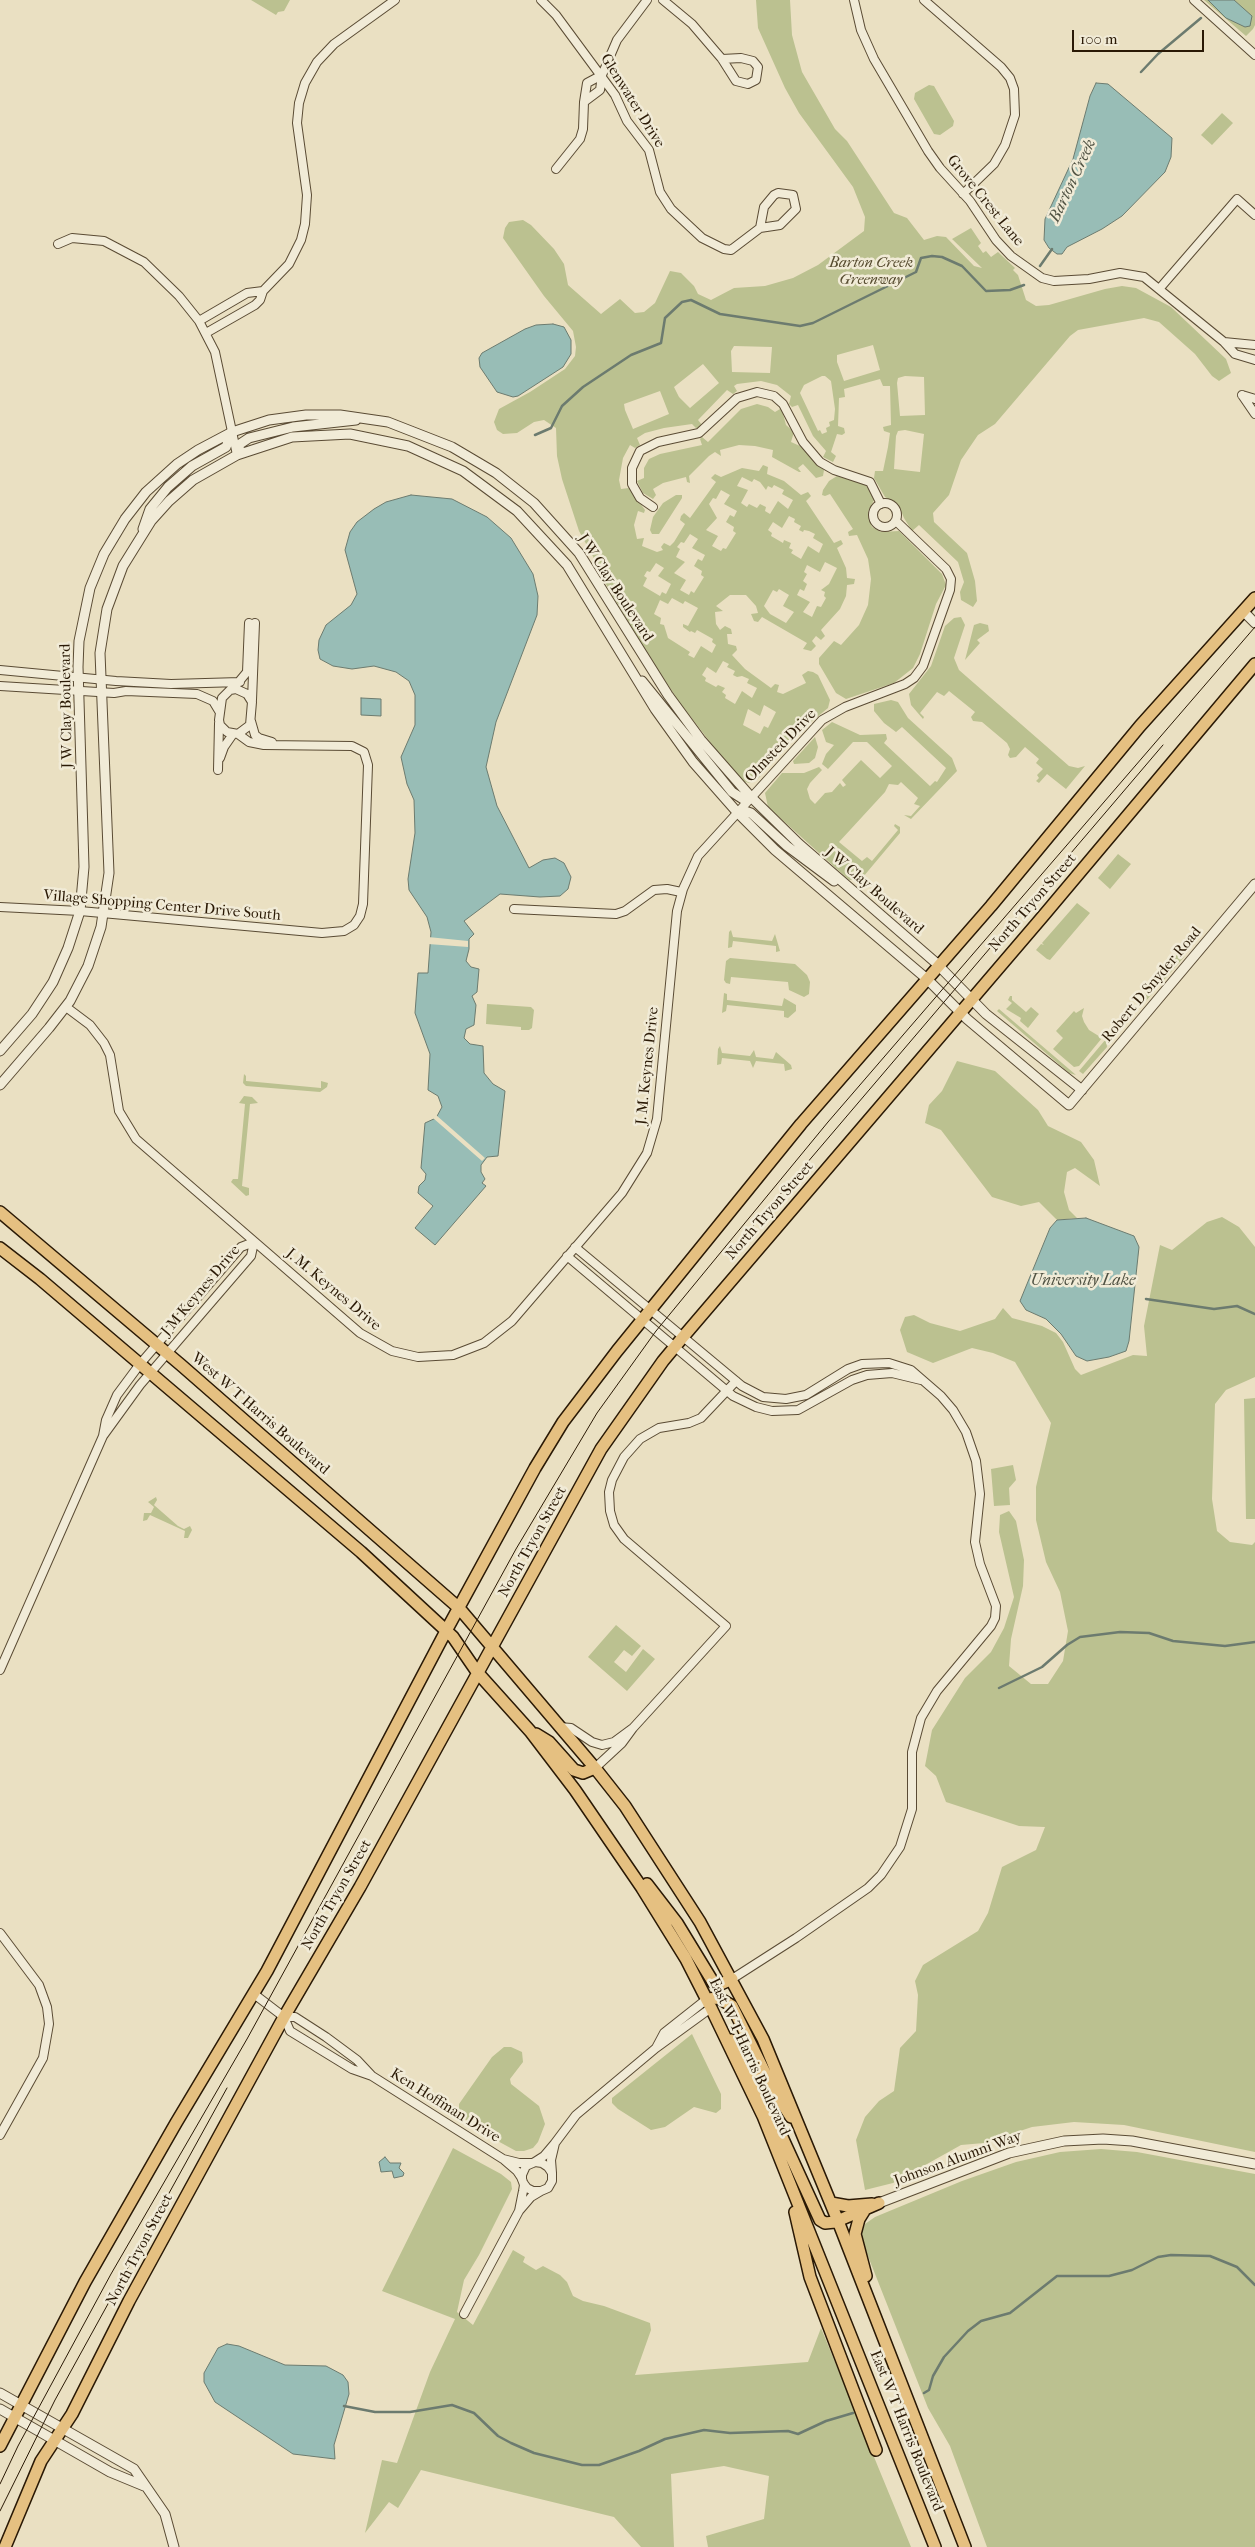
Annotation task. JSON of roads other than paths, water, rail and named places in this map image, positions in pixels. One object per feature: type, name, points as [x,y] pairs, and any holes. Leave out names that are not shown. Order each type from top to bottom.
[{"type":"main road","name":"North Tryon Street","points":[[0,2446],[89,2275],[176,2123],[254,1994],[446,1630],[540,1457],[579,1399],[763,1170],[1140,726],[1254,600]]},
{"type":"main road","name":"North Tryon Street","points":[[5,2547],[32,2480],[284,2017],[360,1886],[601,1450],[674,1347],[1255,664]]},
{"type":"main road","name":"West W T Harris Boulevard","points":[[0,1212],[157,1344],[459,1608],[492,1648]]},
{"type":"main road","points":[[0,1248],[40,1278],[361,1552],[446,1630]]},
{"type":"main road","name":"East W T Harris Boulevard","points":[[446,1630],[459,1643],[477,1672],[530,1731],[625,1862],[673,1937],[709,2004],[762,2116],[935,2547]]},
{"type":"main road","name":"East W T Harris Boulevard","points":[[492,1648],[595,1768],[658,1856],[732,1979],[763,2039],[831,2203],[965,2547]]},
{"type":"main road","points":[[530,1731],[549,1742],[574,1770],[587,1772],[595,1768]]},
{"type":"main road","points":[[625,1862],[654,1892],[677,1923],[713,1982],[721,1984],[732,1979]]},
{"type":"main road","points":[[709,2004],[714,1997],[723,1999],[732,2006],[773,2089],[803,2135]]},
{"type":"main road","points":[[719,2026],[749,2065],[818,2217],[825,2223],[838,2221],[879,2203]]},
{"type":"main road","points":[[792,2193],[801,2244],[810,2277],[876,2450]]},
{"type":"main road","points":[[831,2203],[848,2206],[879,2203]]},
{"type":"main road","points":[[864,2211],[859,2219],[855,2234],[866,2275],[869,2300]]},
{"type":"street","points":[[206,333],[255,305],[260,300],[263,291],[289,264],[305,224],[307,194],[297,123],[299,103],[305,83],[317,62],[334,44],[394,0]]},
{"type":"street","name":"Glenwater Drive","points":[[541,0],[602,75],[619,101],[627,121],[648,150],[662,196],[677,215],[702,238],[728,250],[736,248],[760,228],[778,227],[794,213],[797,204],[794,196],[784,193],[774,195],[764,207],[760,228]]},
{"type":"street","points":[[584,102],[600,90],[602,75],[621,34],[647,0]]},
{"type":"street","points":[[663,0],[692,24],[722,58],[734,78],[739,82],[750,83],[757,78],[758,67],[752,61],[740,58],[722,58]]},
{"type":"street","name":"Grove Crest Lane","points":[[854,0],[861,30],[877,66],[934,159],[1003,248],[1018,262],[1043,278],[1066,281],[1125,272],[1144,277],[1160,288],[1224,342],[1235,354],[1255,360]]},
{"type":"street","points":[[924,0],[1001,67],[1010,78],[1014,89],[1015,115],[1005,145],[994,164],[963,194]]},
{"type":"street","points":[[1194,0],[1255,55]]},
{"type":"street","points":[[556,169],[580,139],[583,129],[587,83],[602,75]]},
{"type":"street","points":[[1160,288],[1236,199],[1255,215]]},
{"type":"street","points":[[58,244],[69,238],[94,238],[124,251],[162,278],[199,321],[217,358],[237,455]]},
{"type":"street","points":[[199,321],[247,293],[263,291]]},
{"type":"street","points":[[1224,342],[1255,345]]},
{"type":"street","points":[[653,507],[640,498],[632,484],[632,468],[638,454],[653,443],[700,433],[737,398],[757,392],[774,396],[784,404],[803,442],[820,462],[870,482],[881,504]]},
{"type":"street","points":[[1255,398],[1242,395],[1255,414]]},
{"type":"street","name":"J W Clay Boulevard","points":[[0,1051],[32,1014],[53,982],[68,948],[80,911],[84,858],[78,676],[79,641],[85,606],[96,571],[114,535],[134,507],[159,480],[198,450],[232,432],[269,420],[299,415],[340,415],[366,418],[424,435],[468,456],[522,492],[546,514],[585,560],[650,668],[686,720],[751,797],[799,844],[938,966],[1008,1032],[1082,1090]]},
{"type":"street","points":[[237,455],[240,444],[249,438],[292,427],[366,418]]},
{"type":"street","points":[[143,532],[147,515],[162,493],[192,466],[226,447],[232,432]]},
{"type":"street","name":"J W Clay Boulevard","points":[[0,1085],[66,1007],[88,966],[98,939],[109,873],[100,692],[100,653],[107,609],[123,566],[143,532],[160,511],[185,487],[212,467],[237,455],[292,437],[350,434],[398,443],[453,466],[486,486],[510,505],[546,540],[581,586],[627,664],[674,737],[711,784],[737,812],[775,850],[927,979],[959,1012],[1069,1104]]},
{"type":"street","points":[[881,504],[889,504],[895,509],[896,521],[886,528],[875,523],[873,512],[881,504]]},
{"type":"street","name":"Olmsted Drive","points":[[737,812],[828,716],[844,707],[898,688],[914,678],[923,666],[952,584],[949,573],[896,521]]},
{"type":"street","points":[[1243,611],[1255,622]]},
{"type":"street","points":[[219,760],[217,755],[219,711],[222,698],[245,677],[248,668],[252,623],[252,731],[259,738],[276,744]]},
{"type":"street","points":[[627,664],[732,792],[744,799],[751,797]]},
{"type":"street","points":[[0,670],[78,676],[100,680],[171,684],[240,682]]},
{"type":"street","points":[[0,686],[100,692],[197,694],[213,701],[219,711]]},
{"type":"street","points":[[230,690],[242,690],[250,697],[252,702]]},
{"type":"street","points":[[219,720],[223,729],[236,734],[242,739],[257,744],[276,744]]},
{"type":"street","points":[[218,770],[219,760],[224,747],[236,734],[248,729],[251,720]]},
{"type":"street","name":"Village Shopping Center Drive South","points":[[0,906],[80,911],[322,933],[344,931],[354,925],[362,910],[368,758],[364,752],[352,746],[276,744]]},
{"type":"street","points":[[737,812],[744,810],[751,813],[794,852],[834,881],[847,886]]},
{"type":"street","name":"J. M. Keynes Drive","points":[[66,1007],[90,1025],[104,1043],[111,1060],[119,1111],[133,1135],[254,1242],[370,1340],[392,1351],[424,1357],[464,1351],[494,1336],[512,1321],[630,1182],[645,1159],[654,1135],[659,1104],[676,917],[681,892],[698,856],[737,812]]},
{"type":"street","name":"Robert D Snyder Road","points":[[1069,1104],[1255,884]]},
{"type":"street","points":[[514,909],[616,914],[626,911],[654,890],[667,889],[681,892]]},
{"type":"street","name":"J M Keynes Drive","points":[[103,1436],[106,1420],[117,1395],[140,1364],[241,1247],[254,1242]]},
{"type":"street","name":"J M Keynes Drive","points":[[103,1436],[150,1373],[251,1256],[254,1242]]},
{"type":"street","points":[[575,1247],[752,1393],[763,1397],[786,1399],[806,1395],[855,1366],[884,1362],[911,1370],[941,1396],[958,1418],[974,1454],[980,1494],[975,1542],[980,1564],[996,1606],[996,1618],[937,1691],[921,1718],[912,1752],[911,1815],[903,1839],[889,1864],[873,1883],[796,1938],[732,1979]]},
{"type":"street","points":[[568,1256],[738,1400],[756,1407],[772,1411],[791,1411],[813,1403],[861,1376],[892,1373],[926,1382]]},
{"type":"street","points":[[595,1768],[622,1743],[633,1728],[726,1626],[624,1539],[614,1525],[610,1511],[610,1486],[624,1457],[640,1439],[659,1428],[689,1423],[701,1418],[736,1381]]},
{"type":"street","points":[[0,1670],[103,1436]]},
{"type":"street","points":[[559,1727],[571,1728],[592,1742],[602,1745],[611,1744],[633,1728]]},
{"type":"street","points":[[0,1933],[39,1985],[47,2007],[49,2024],[43,2058],[0,2135]]},
{"type":"street","name":"Ken Hoffman Drive","points":[[254,1994],[284,2017],[290,2031],[352,2069],[372,2076],[503,2159],[516,2171],[523,2182]]},
{"type":"street","points":[[519,2211],[524,2191],[524,2170],[544,2156],[576,2115],[656,2048],[664,2033],[709,2004]]},
{"type":"street","name":"Ken Hoffman Drive","points":[[284,2017],[295,2017],[326,2036],[357,2060],[372,2076]]},
{"type":"street","name":"Johnson Alumni Way","points":[[879,2203],[1009,2153],[1064,2141],[1103,2139],[1132,2141],[1255,2164]]},
{"type":"street","points":[[464,2314],[519,2211],[531,2197],[551,2183],[550,2160],[556,2142]]},
{"type":"street","name":"Ken Hoffman Drive","points":[[503,2159],[519,2163],[532,2163]]},
{"type":"street","points":[[532,2163],[544,2164],[552,2173]]},
{"type":"street","points":[[523,2182],[531,2190],[541,2191]]},
{"type":"street","points":[[0,2392],[130,2466],[165,2514],[174,2547]]},
{"type":"street","points":[[0,2409],[121,2478],[144,2486]]},
{"type":"water","points":[[1208,0],[1234,0],[1252,16],[1250,26],[1245,27],[1226,18]]},
{"type":"water","points":[[1096,83],[1108,84],[1172,138],[1171,157],[1165,172],[1122,216],[1102,229],[1067,247],[1062,254],[1057,254],[1049,248],[1044,240],[1045,219],[1073,159],[1090,96]]},
{"type":"water","points":[[553,324],[564,327],[571,340],[571,354],[563,367],[518,396],[513,397],[497,392],[480,367],[479,358],[482,353],[525,329],[536,325]]},
{"type":"water","points":[[411,495],[452,499],[487,517],[511,538],[533,574],[538,596],[537,615],[496,722],[486,767],[497,806],[529,868],[543,860],[555,858],[564,863],[571,877],[568,889],[560,896],[540,897],[500,894],[464,921],[474,934],[469,939],[466,961],[471,967],[479,969],[477,992],[472,996],[476,1005],[474,1025],[466,1029],[464,1038],[470,1044],[483,1046],[484,1073],[493,1084],[505,1091],[498,1156],[487,1157],[481,1165],[481,1172],[485,1179],[482,1183],[486,1186],[435,1245],[415,1228],[433,1206],[418,1193],[419,1186],[425,1180],[426,1174],[421,1168],[425,1123],[436,1118],[442,1107],[438,1096],[428,1090],[430,1054],[415,1013],[418,973],[428,973],[431,932],[427,917],[409,890],[408,879],[415,833],[414,800],[407,784],[401,757],[415,725],[415,695],[409,681],[396,672],[374,666],[352,669],[333,666],[320,659],[318,650],[319,640],[326,625],[351,605],[357,594],[345,550],[350,532],[357,522],[374,509],[386,502]]},
{"type":"water","points":[[361,698],[381,699],[381,716],[361,715]]},
{"type":"water","name":"University Lake","points":[[1086,1218],[1134,1236],[1139,1247],[1129,1341],[1126,1351],[1109,1357],[1087,1361],[1076,1356],[1061,1334],[1046,1319],[1026,1310],[1020,1301],[1050,1228],[1057,1220]]},
{"type":"water","points":[[385,2157],[390,2163],[401,2163],[399,2168],[404,2173],[403,2176],[394,2178],[392,2171],[381,2172],[379,2162]]},
{"type":"water","points":[[227,2344],[239,2346],[285,2365],[326,2366],[343,2375],[348,2382],[349,2394],[334,2445],[335,2459],[293,2454],[215,2402],[204,2382],[204,2373],[218,2348]]},
{"type":"waterway","name":"Barton Creek","points":[[1141,72],[1158,54],[1201,18]]},
{"type":"waterway","name":"Barton Creek","points":[[1040,266],[1052,249]]},
{"type":"waterway","name":"Barton Creek","points":[[535,435],[551,428],[562,406],[583,387],[631,355],[661,343],[665,318],[682,302],[691,300],[720,314],[800,326],[813,323],[916,272],[921,258],[932,256],[942,257],[962,266],[986,291],[1010,290],[1024,285]]},
{"type":"waterway","points":[[1146,1299],[1214,1309],[1237,1306],[1255,1314]]},
{"type":"waterway","points":[[999,1688],[1042,1667],[1067,1645],[1080,1637],[1120,1632],[1149,1633],[1173,1641],[1225,1646],[1255,1642]]},
{"type":"waterway","points":[[924,2393],[929,2390],[933,2376],[944,2357],[968,2331],[981,2321],[1010,2313],[1057,2276],[1109,2276],[1132,2270],[1158,2257],[1171,2255],[1210,2256],[1237,2267],[1255,2285]]},
{"type":"waterway","points":[[344,2406],[375,2412],[410,2412],[452,2405],[474,2413],[498,2436],[511,2443],[534,2453],[582,2465],[599,2465],[639,2451],[665,2439],[704,2430],[730,2433],[788,2431],[798,2434],[826,2421],[853,2413]]},
{"type":"tram line","points":[[0,2484],[18,2446],[111,2274],[247,2039],[516,1549],[597,1413],[656,1331],[828,1122],[1255,627]]},
{"type":"tram line","points":[[743,1238],[1163,745]]},
{"type":"tram line","points":[[0,2511],[55,2400],[227,2088]]},
{"type":"park label","name":"Barton Creek Greenway","points":[[871,272]]}]
